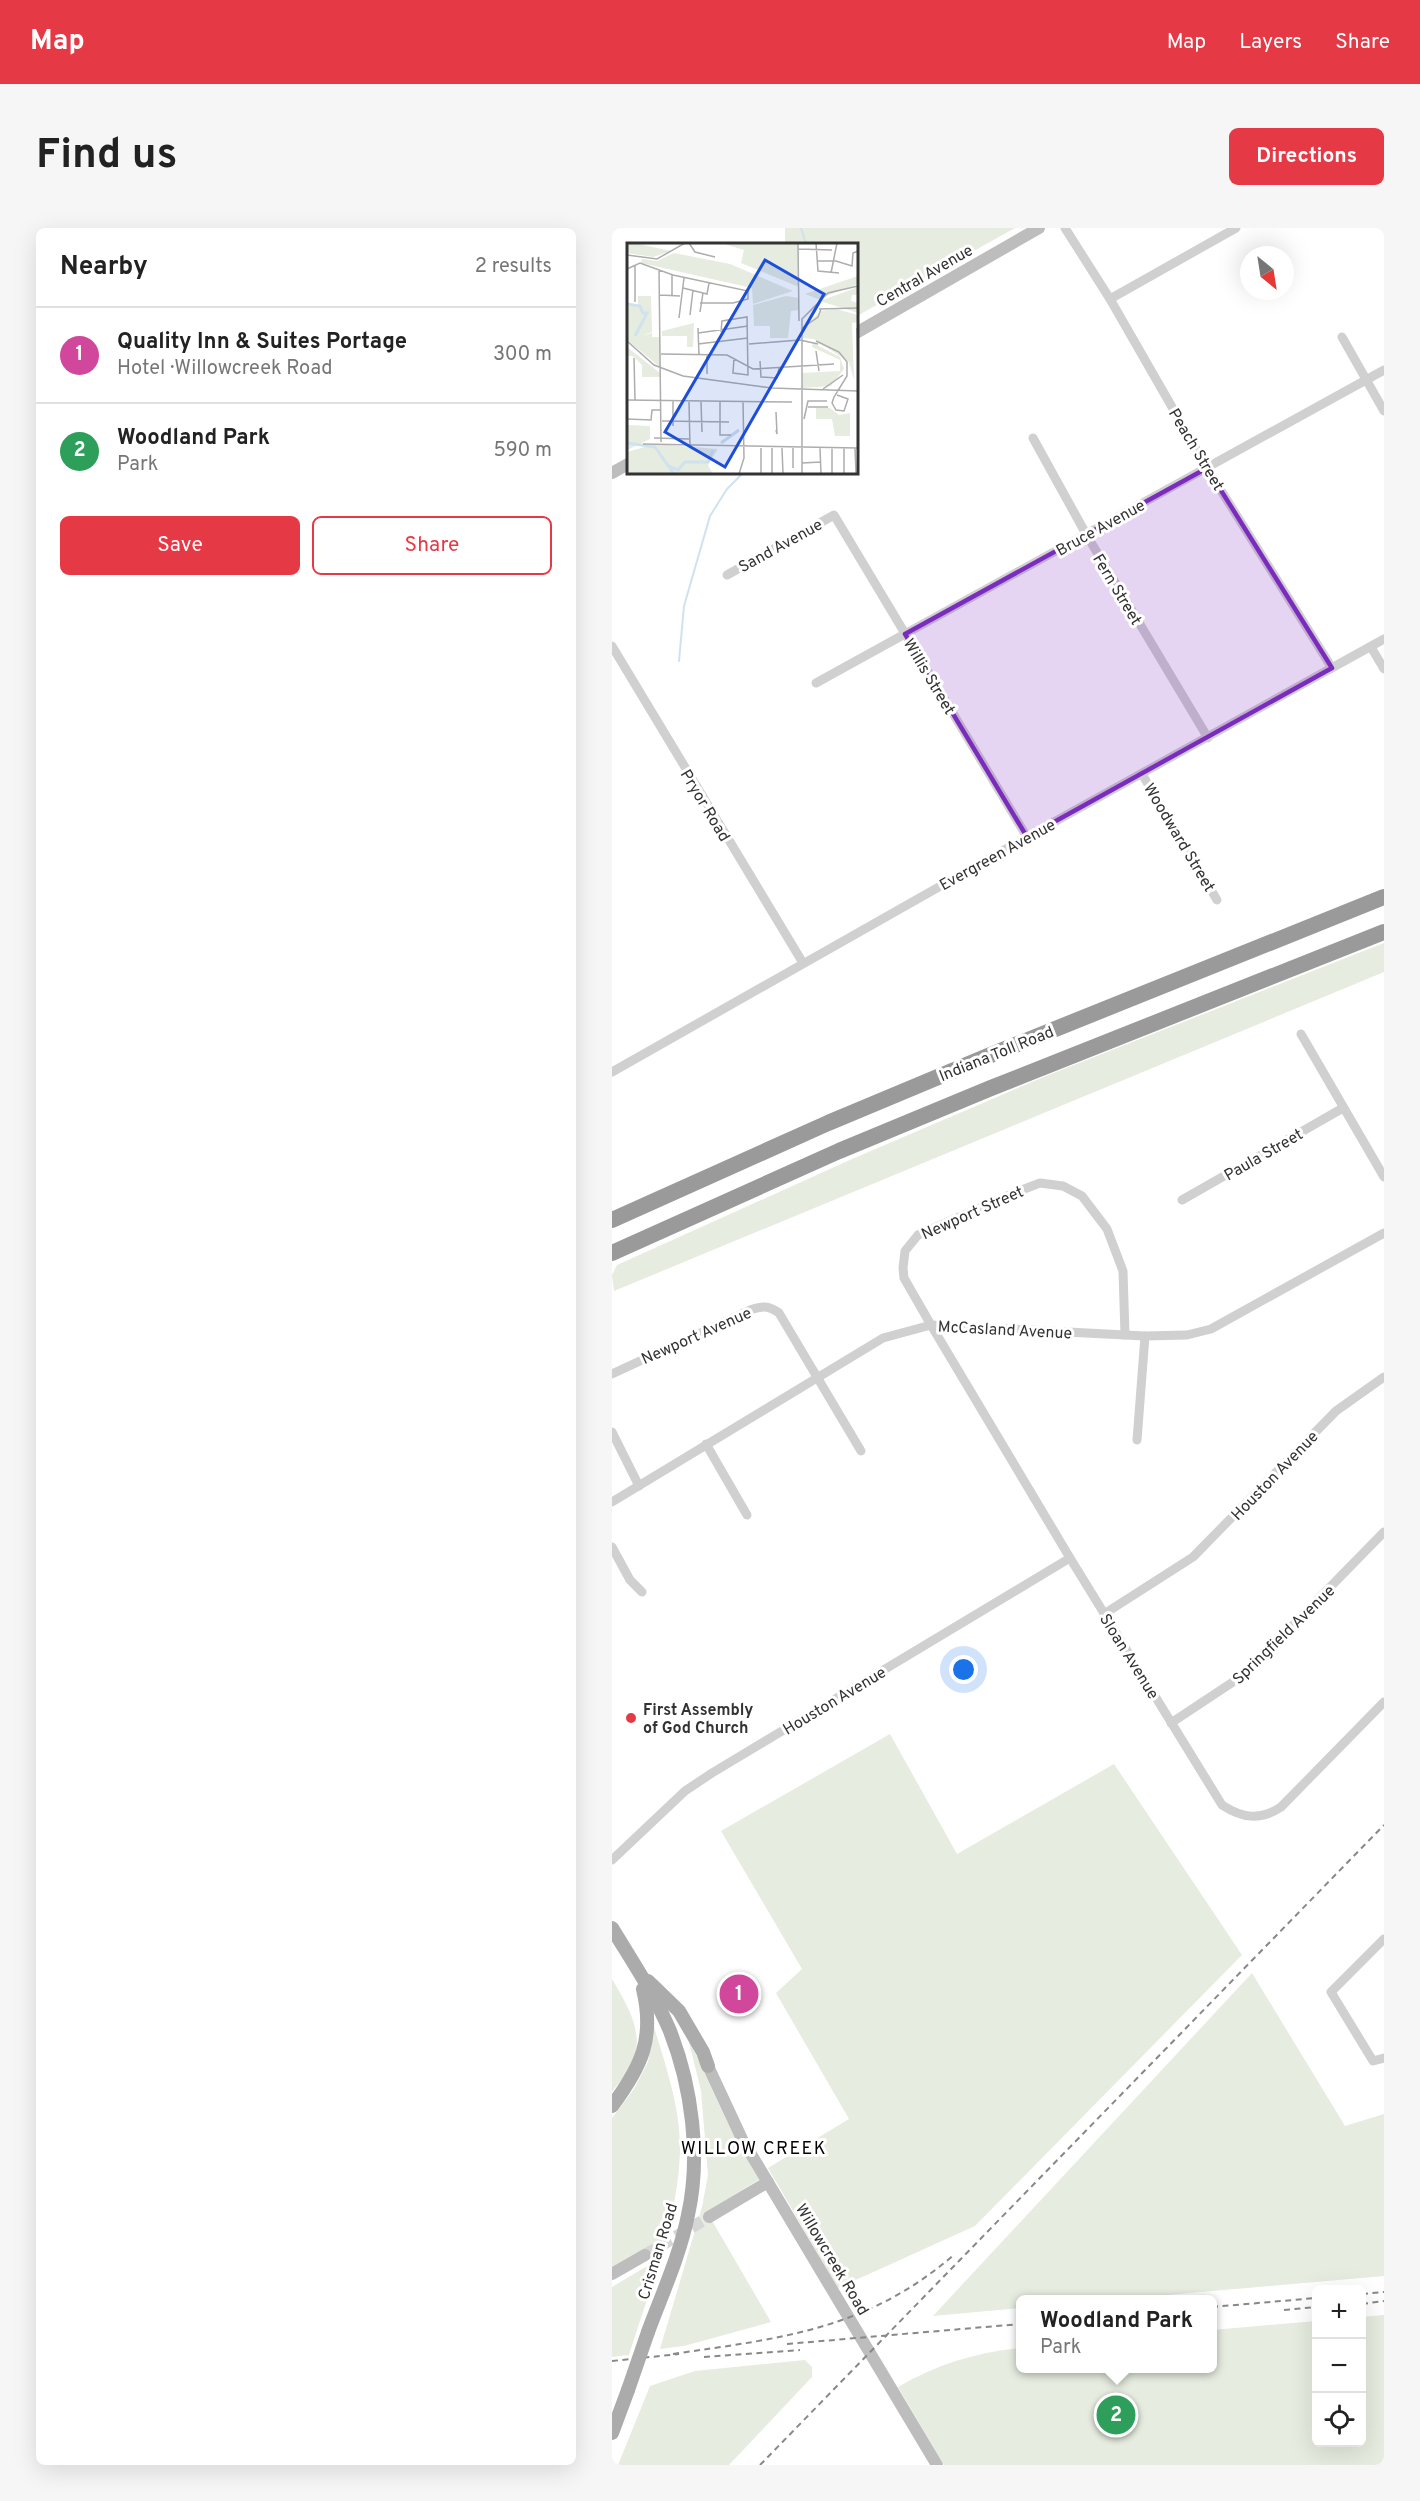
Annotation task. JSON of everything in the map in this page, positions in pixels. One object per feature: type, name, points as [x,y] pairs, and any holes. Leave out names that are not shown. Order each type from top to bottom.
[{"type":"highway","name":"Indiana Toll Road","points":[[612,1220],[828,1123],[1384,897]]},
{"type":"highway","name":"Indiana Toll Road","points":[[612,1253],[839,1152],[992,1088],[1384,932]]},
{"type":"main road","points":[[612,1928],[639,1972],[679,2011],[703,2052],[708,2066]]},
{"type":"main road","points":[[612,2106],[629,2084],[642,2060],[646,2035],[645,1998],[639,1972]]},
{"type":"main road","name":"Crisman Road","points":[[612,2433],[680,2244],[688,2215],[693,2176],[689,2101],[681,2065],[670,2031],[639,1972]]},
{"type":"street","name":"Central Avenue","points":[[858,332],[1039,228]]},
{"type":"street","name":"Peach Street","points":[[1065,228],[1110,299],[1207,468],[1332,668]]},
{"type":"street","points":[[1110,299],[1236,228]]},
{"type":"street","points":[[1342,337],[1384,411]]},
{"type":"street","name":"Bruce Avenue","points":[[816,683],[1384,370]]},
{"type":"street","name":"Fern Street","points":[[1033,438],[1086,534],[1208,738]]},
{"type":"street","points":[[612,473],[627,465]]},
{"type":"street","name":"Sand Avenue","points":[[726,575],[834,515]]},
{"type":"street","name":"Willis Street","points":[[834,515],[1027,837]]},
{"type":"street","name":"Evergreen Avenue","points":[[612,1072],[1027,837],[1384,639]]},
{"type":"street","name":"Pryor Road","points":[[612,646],[668,743],[803,963]]},
{"type":"street","points":[[1371,647],[1384,669]]},
{"type":"street","name":"Woodward Street","points":[[1142,774],[1217,900]]},
{"type":"street","points":[[1301,1034],[1384,1177]]},
{"type":"street","name":"Paula Street","points":[[1182,1200],[1343,1108]]},
{"type":"street","name":"Newport Street","points":[[931,1325],[904,1278],[905,1251],[912,1239],[924,1231],[1040,1183],[1063,1186],[1082,1196],[1107,1229],[1124,1271],[1125,1335]]},
{"type":"street","name":"McCasland Avenue","points":[[612,1502],[883,1338],[931,1325],[1145,1336],[1187,1335],[1211,1329],[1384,1233]]},
{"type":"street","name":"Newport Avenue","points":[[612,1374],[764,1306],[778,1313],[817,1376]]},
{"type":"street","name":"Sloan Avenue","points":[[931,1325],[1070,1558],[1222,1805],[1235,1813],[1248,1817],[1261,1817],[1281,1807],[1384,1702]]},
{"type":"street","points":[[1137,1440],[1145,1336]]},
{"type":"street","points":[[817,1376],[861,1451]]},
{"type":"street","name":"Houston Avenue","points":[[1104,1614],[1193,1557],[1336,1411],[1384,1377]]},
{"type":"street","points":[[612,1432],[639,1486]]},
{"type":"street","points":[[706,1444],[747,1515]]},
{"type":"street","name":"Springfield Avenue","points":[[1171,1723],[1245,1674],[1384,1532]]},
{"type":"street","points":[[612,1547],[630,1580],[642,1592]]},
{"type":"street","name":"Houston Avenue","points":[[612,1860],[685,1791],[712,1773],[1070,1558]]},
{"type":"street","points":[[1384,1939],[1331,1992],[1373,2061],[1384,2058]]},
{"type":"street","name":"Willowcreek Road","points":[[708,2066],[731,2117],[768,2182],[937,2465]]},
{"type":"street","points":[[709,2217],[768,2182]]},
{"type":"street","points":[[612,2274],[645,2255]]},
{"type":"highlighted area","points":[[1207,468],[1332,668],[1027,837],[905,634]]},
{"type":"shaded area","points":[[785,228],[1015,228],[858,315],[858,243],[785,243]]},
{"type":"shaded area","points":[[1384,943],[1384,972],[614,1291],[612,1275],[617,1265],[850,1160],[1046,1076]]},
{"type":"shaded area","points":[[890,1734],[957,1854],[1114,1764],[1242,1955],[975,2226],[838,2288],[768,2168],[849,2119],[776,1993],[802,1969],[721,1831]]},
{"type":"shaded area","points":[[1252,1973],[1345,2126],[1384,2114],[1384,2276],[1167,2295],[1016,2295],[1016,2308],[933,2316]]},
{"type":"shaded area","points":[[612,1979],[632,2018],[637,2040],[633,2062],[612,2092]]},
{"type":"shaded area","points":[[654,2027],[672,2088],[678,2120],[680,2152],[678,2178],[661,2255],[629,2355],[612,2357],[612,2287],[654,2262],[645,2249],[612,2268],[612,2118],[634,2089],[648,2062]]},
{"type":"shaded area","points":[[688,2038],[732,2132],[760,2179],[707,2212],[771,2322],[684,2346],[660,2349],[702,2207],[708,2175],[701,2091]]},
{"type":"shaded area","points":[[1384,2315],[1384,2465],[944,2465],[898,2387],[927,2372],[957,2361],[1016,2349],[1016,2373],[1217,2373],[1217,2330],[1312,2321],[1312,2447],[1366,2447],[1366,2317]]},
{"type":"shaded area","points":[[805,2360],[812,2367],[812,2377],[729,2465],[618,2465],[650,2386],[695,2371]]},
{"type":"waterway","points":[[801,228],[806,243]]},
{"type":"waterway","points":[[679,661],[684,606],[710,516],[727,489],[742,474]]},
{"type":"tunnel","points":[[645,2255],[709,2217]]},
{"type":"railway","points":[[760,2465],[1384,1825]]},
{"type":"railway","points":[[673,2354],[787,2335],[856,2315],[922,2279],[955,2254]]},
{"type":"railway","points":[[1366,2294],[1384,2292]]},
{"type":"railway","points":[[1217,2307],[1312,2298]]},
{"type":"railway","points":[[1366,2303],[1384,2301]]},
{"type":"railway","points":[[1284,2310],[1312,2307]]},
{"type":"railway","points":[[787,2344],[1016,2324]]},
{"type":"railway","points":[[704,2357],[800,2350]]},
{"type":"railway","points":[[612,2361],[679,2354]]},
{"type":"place","name":"First Assembly of God Church","points":[[631,1718]]},
{"type":"place","name":"Quality Inn & Suites Portage","points":[[739,1994]]},
{"type":"place","name":"Woodland Park","points":[[1116,2415]]},
{"type":"district","name":"WILLOW CREEK","points":[[754,2148]]}]
